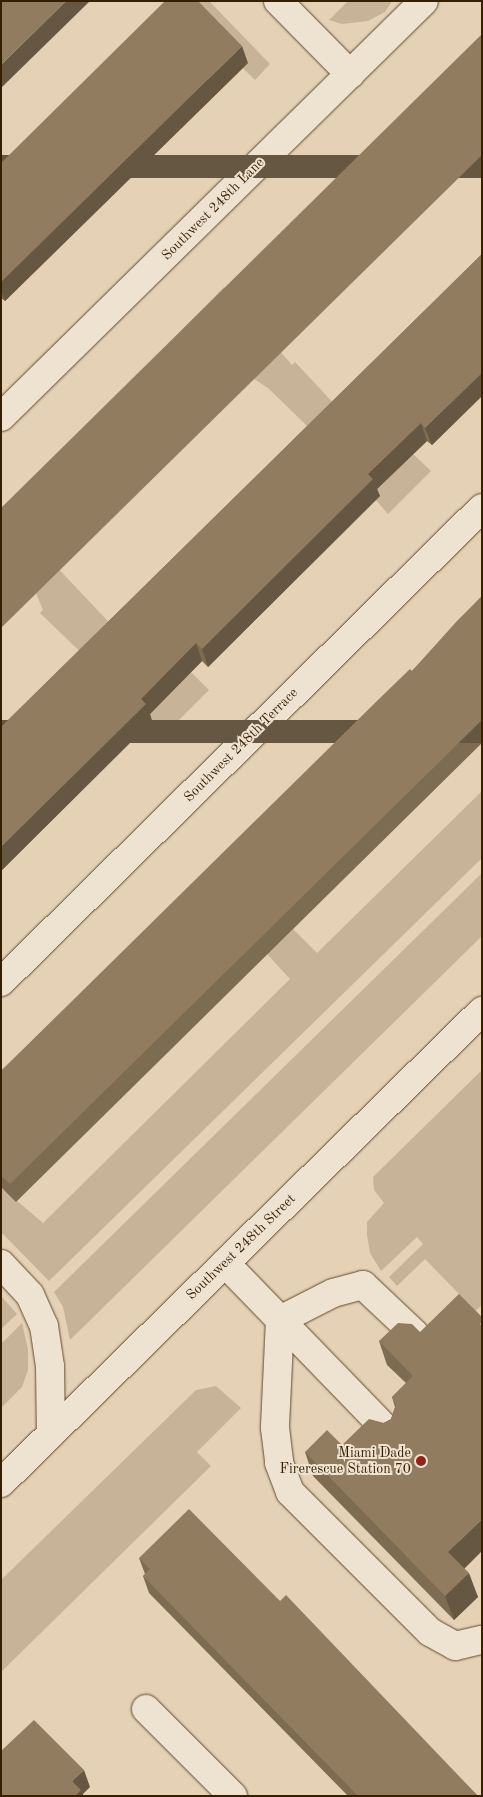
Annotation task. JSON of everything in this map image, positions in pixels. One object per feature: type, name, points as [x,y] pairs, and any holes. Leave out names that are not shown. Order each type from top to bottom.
[{"type":"street","points":[[278,1],[350,74]]},
{"type":"street","name":"Southwest 248th Lane","points":[[1,417],[424,1]]},
{"type":"street","name":"Southwest 248th Terrace","points":[[1,982],[482,508]]},
{"type":"street","name":"Southwest 248th Street","points":[[1,1483],[482,1011]]},
{"type":"street","points":[[224,1263],[389,1432]]},
{"type":"street","points":[[1,1264],[30,1295],[44,1326],[50,1366],[51,1434]]},
{"type":"street","points":[[280,1320],[333,1293],[363,1285],[415,1334]]},
{"type":"street","points":[[280,1320],[275,1428],[278,1463],[290,1492],[430,1632],[455,1646],[482,1640]]},
{"type":"street","points":[[146,1709],[228,1794]]},
{"type":"shaded area","points":[[181,1],[209,1],[270,64],[255,80],[243,68],[248,63]]},
{"type":"shaded area","points":[[348,1],[391,1],[391,3],[385,12],[368,21],[342,24],[329,20]]},
{"type":"shaded area","points":[[224,287],[292,365],[295,362],[396,470],[413,454],[431,471],[388,514],[376,500],[379,496],[268,388],[180,332]]},
{"type":"shaded area","points":[[1,508],[173,690],[191,672],[209,690],[162,737],[150,724],[152,721],[40,613],[43,610]]},
{"type":"shaded area","points":[[482,791],[482,858],[49,1281],[1,1232],[1,1187],[43,1223],[290,979],[267,954],[269,952],[293,929],[317,953]]},
{"type":"shaded area","points":[[482,873],[482,936],[70,1340],[63,1307],[54,1292]]},
{"type":"shaded area","points":[[482,1070],[482,1305],[468,1318],[433,1320],[459,1294],[425,1259],[397,1286],[389,1277],[423,1244],[417,1237],[381,1271],[370,1253],[367,1235],[367,1222],[384,1203],[374,1190],[373,1177]]},
{"type":"shaded area","points":[[1,1296],[17,1314],[1,1329]]},
{"type":"shaded area","points":[[22,1323],[28,1349],[28,1370],[22,1387],[1,1408],[1,1344]]},
{"type":"shaded area","points":[[216,1386],[241,1408],[197,1452],[211,1466],[1,1672],[1,1580],[196,1390]]},
{"type":"building","points":[[1,1],[66,1],[1,65]]},
{"type":"building","points":[[165,1],[198,1],[242,46],[1,282],[1,163]]},
{"type":"building","points":[[482,34],[482,155],[1,628],[1,508]]},
{"type":"building","points":[[482,254],[482,373],[425,428],[421,423],[368,474],[373,479],[202,649],[196,643],[141,699],[146,704],[1,847],[1,727]]},
{"type":"building","points":[[482,596],[482,720],[10,1184],[1,1176],[1,1071],[379,699],[410,669],[412,671]]},
{"type":"building","name":"Miami Dade Firerescue Station 70","points":[[459,1294],[482,1317],[480,1324],[482,1326],[482,1519],[448,1552],[469,1573],[445,1596],[305,1452],[327,1430],[342,1445],[369,1419],[384,1423],[391,1419],[396,1405],[392,1397],[413,1376],[379,1341],[398,1323],[412,1324],[420,1332]]},
{"type":"building","points":[[189,1509],[280,1601],[286,1595],[478,1796],[358,1796],[143,1576],[150,1569],[139,1558]]},
{"type":"building","points":[[34,1720],[84,1770],[72,1781],[81,1790],[75,1796],[1,1796],[1,1751]]},
{"type":"place","name":"Miami Dade Firerescue Station 70","points":[[421,1461]]}]
